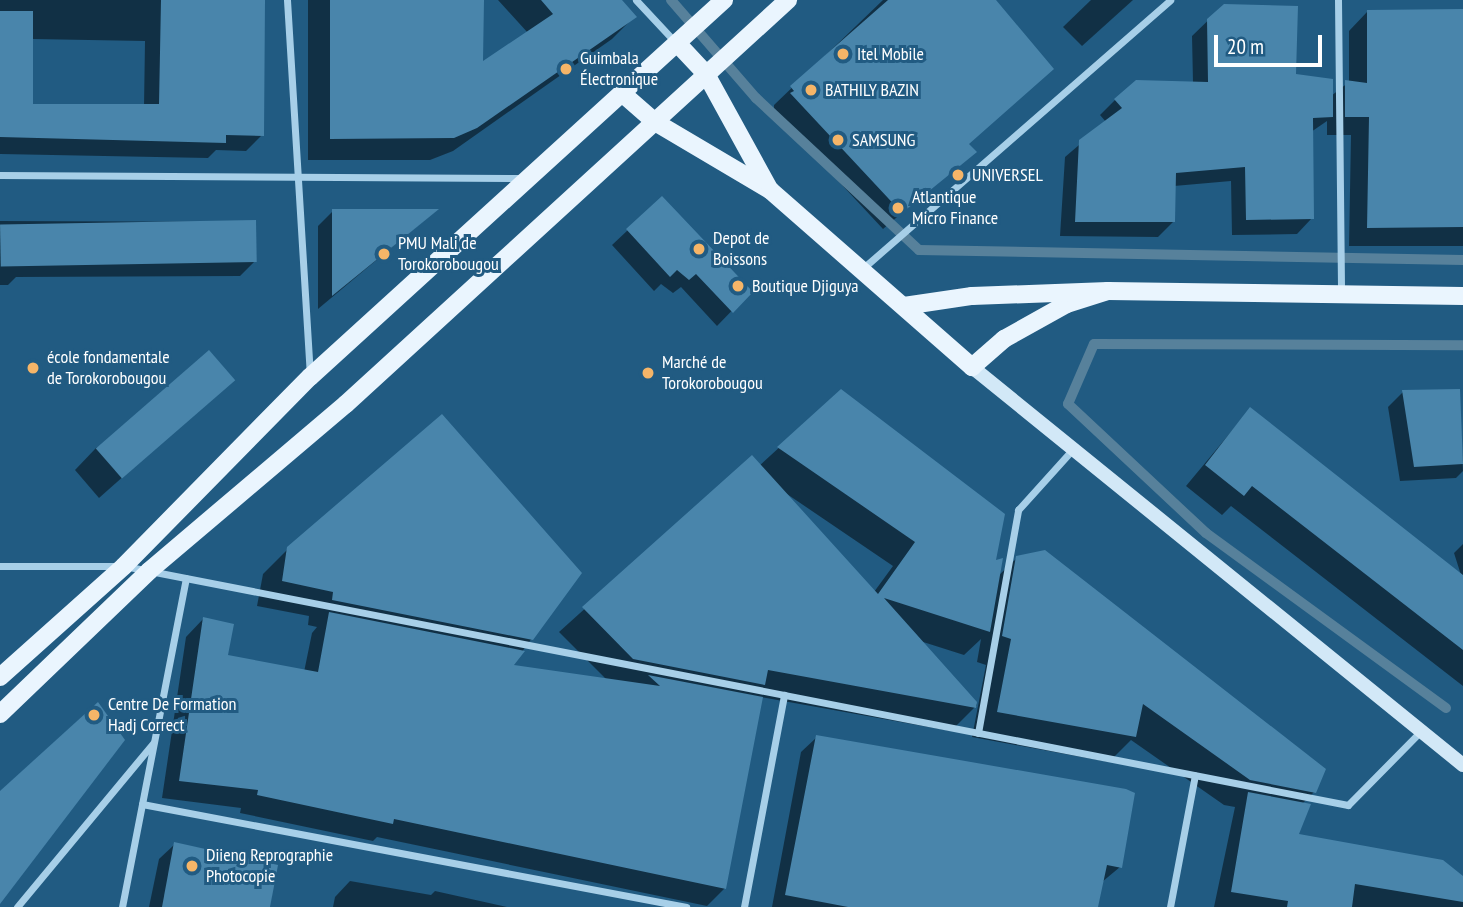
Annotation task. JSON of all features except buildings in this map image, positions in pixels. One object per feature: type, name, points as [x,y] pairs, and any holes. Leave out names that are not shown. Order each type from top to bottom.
[{"type":"main road","points":[[0,677],[124,566],[310,377],[724,0]]},
{"type":"main road","points":[[0,715],[149,571],[346,404],[788,0]]},
{"type":"main road","points":[[677,43],[706,74],[770,190]]},
{"type":"main road","points":[[622,94],[655,122],[770,190],[972,367],[1463,765]]},
{"type":"main road","points":[[904,306],[972,296],[1108,291],[1463,296]]},
{"type":"main road","points":[[972,367],[1004,340],[1067,304],[1108,291]]},
{"type":"street","points":[[287,0],[301,177],[310,377]]},
{"type":"street","points":[[636,0],[677,43]]},
{"type":"street","points":[[861,271],[1170,0]]},
{"type":"street","points":[[1338,0],[1342,294]]},
{"type":"street","points":[[0,175],[531,178]]},
{"type":"street","points":[[978,733],[1018,510],[1073,449]]},
{"type":"street","points":[[0,566],[124,566],[1348,805],[1420,732]]},
{"type":"street","points":[[122,907],[186,578]]},
{"type":"street","points":[[744,907],[784,695]]},
{"type":"street","points":[[17,907],[155,741]]},
{"type":"street","points":[[1170,907],[1195,775]]},
{"type":"street","points":[[142,804],[686,907]]},
{"type":"waterway","points":[[671,0],[756,98],[919,250],[1463,260]]},
{"type":"waterway","points":[[1446,708],[1206,533],[1068,404],[1094,344],[1463,345]]},
{"type":"place","name":"Itel Mobile","points":[[843,54]]},
{"type":"place","name":"Guimbala Électronique","points":[[566,69]]},
{"type":"place","name":"BATHILY BAZIN","points":[[811,90]]},
{"type":"place","name":"SAMSUNG","points":[[838,140]]},
{"type":"place","name":"UNIVERSEL","points":[[958,175]]},
{"type":"place","name":"Atlantique Micro Finance","points":[[898,208]]},
{"type":"place","name":"Depot de Boissons","points":[[699,249]]},
{"type":"place","name":"PMU Mali de Torokorobougou","points":[[384,254]]},
{"type":"place","name":"Boutique Djiguya","points":[[738,286]]},
{"type":"place","name":"école fondamentale de Torokorobougou","points":[[33,368]]},
{"type":"place","name":"Marché de Torokorobougou","points":[[648,373]]},
{"type":"place","name":"Centre De Formation Hadj Correct","points":[[94,715]]},
{"type":"place","name":"Diieng Reprographie Photocopie","points":[[192,866]]}]
